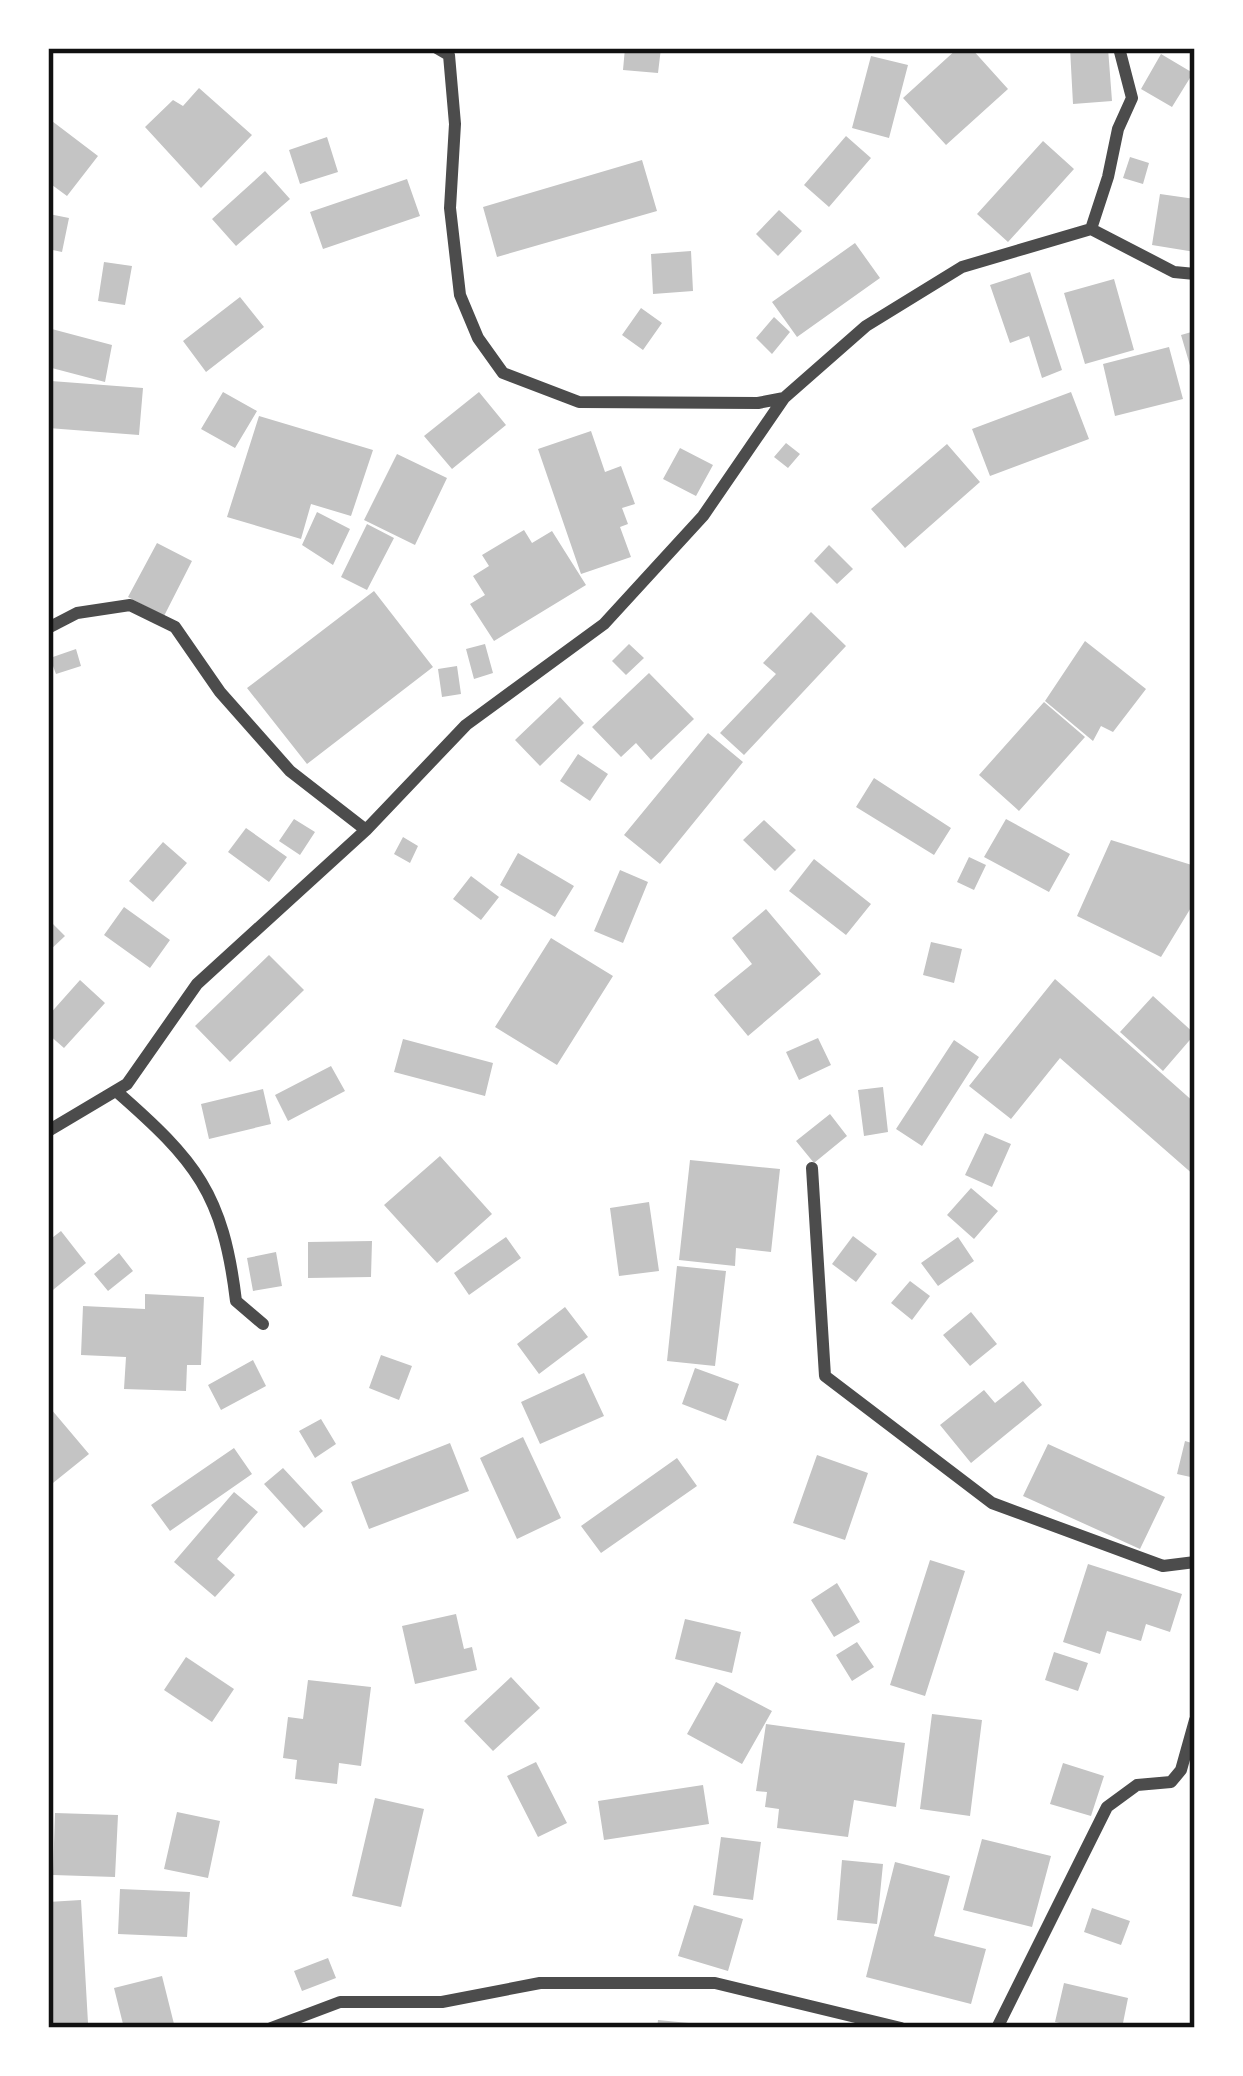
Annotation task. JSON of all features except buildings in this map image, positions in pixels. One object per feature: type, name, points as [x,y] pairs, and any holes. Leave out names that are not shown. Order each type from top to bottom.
[{"type":"street","points":[[437,48],[448,55],[455,124],[450,208],[460,295],[478,338],[503,373],[579,403],[758,404],[784,398]]},
{"type":"street","points":[[1091,229],[1118,129],[1132,98],[1119,48]]},
{"type":"street","points":[[48,1131],[127,1084],[196,984],[365,830],[466,725],[604,624],[703,516],[784,398],[866,326],[962,267],[1091,229],[1174,272],[1195,274]]},
{"type":"street","points":[[48,628],[77,613],[130,605],[176,627],[220,692],[290,771],[365,830]]},
{"type":"street","points":[[116,1090],[165,1134],[213,1196],[230,1251],[236,1301],[263,1324]]},
{"type":"street","points":[[812,1168],[825,1376],[992,1503],[1163,1566],[1195,1562]]},
{"type":"street","points":[[997,2028],[1107,1808],[1137,1785],[1171,1782],[1181,1770],[1195,1720]]},
{"type":"street","points":[[271,2028],[340,2002],[442,2002],[540,1984],[649,1983],[715,1983],[901,2028]]}]
